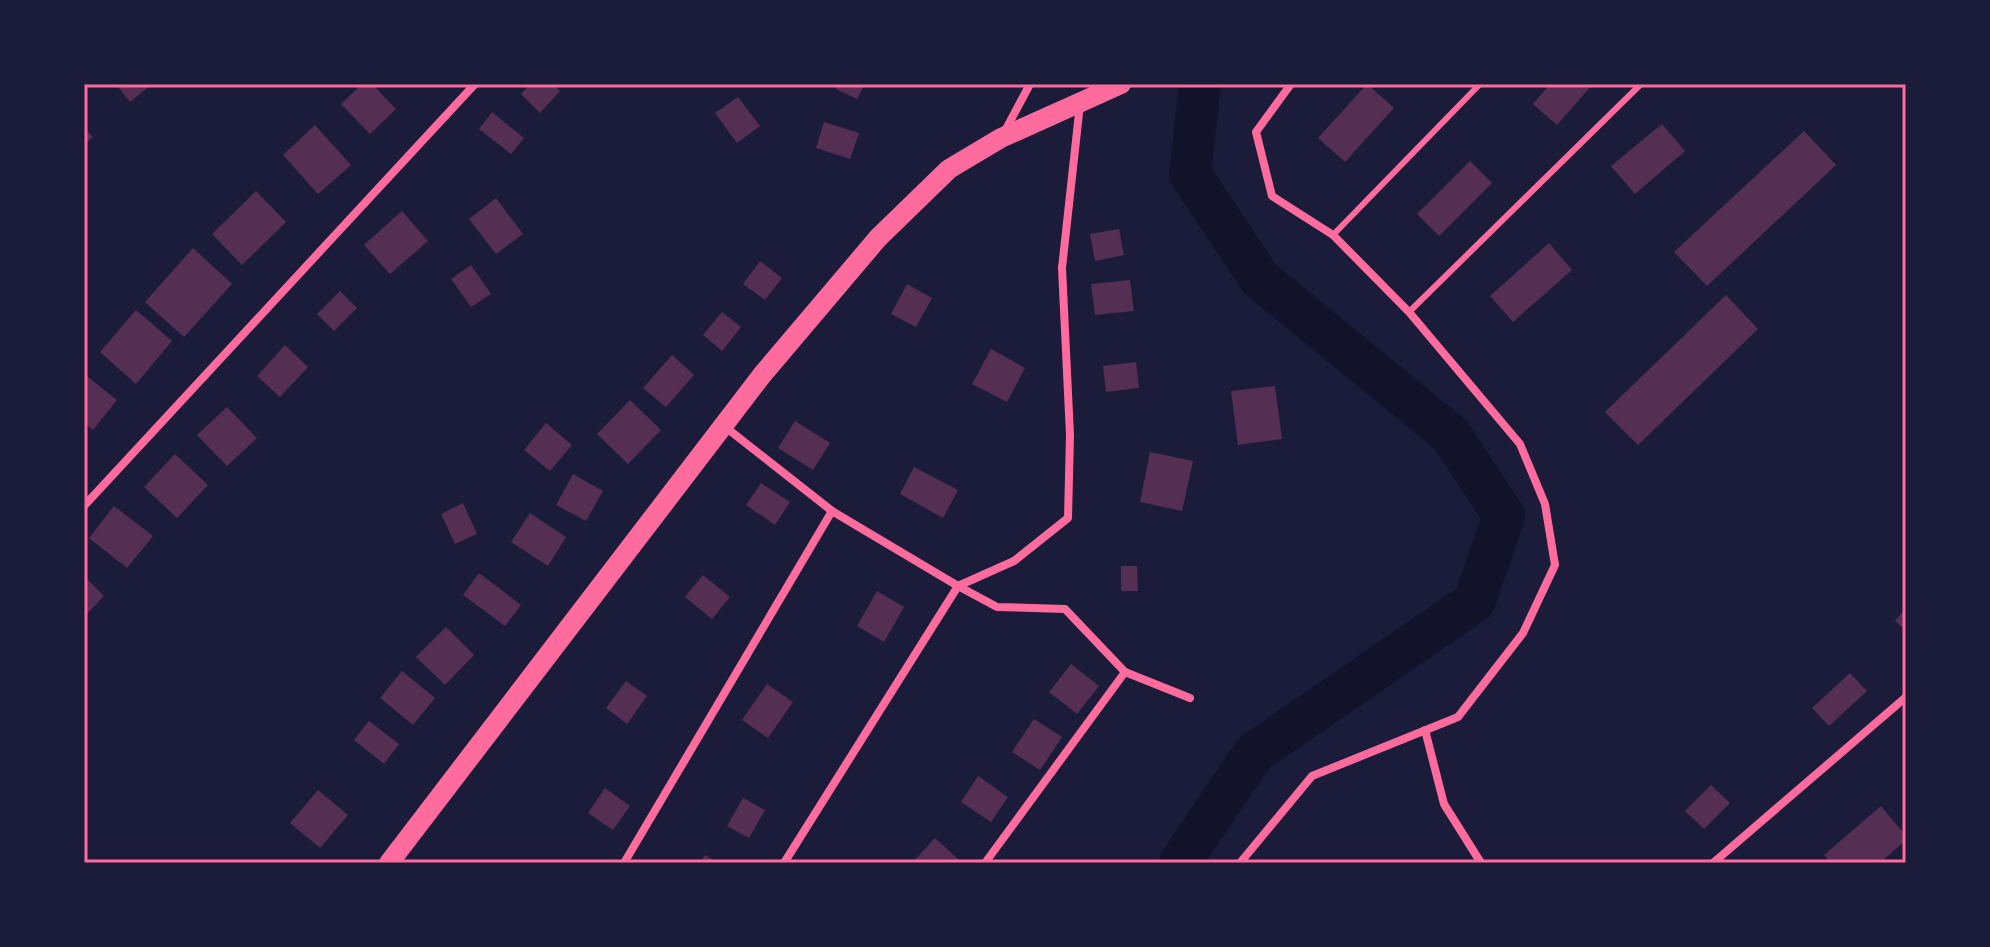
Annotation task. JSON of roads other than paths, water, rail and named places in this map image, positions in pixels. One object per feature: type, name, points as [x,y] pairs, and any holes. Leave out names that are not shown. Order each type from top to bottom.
[{"type":"main road","points":[[389,863],[762,375],[878,238],[949,169],[1001,138],[1121,84]]},
{"type":"street","points":[[84,506],[475,84]]},
{"type":"street","points":[[1001,138],[1030,84]]},
{"type":"street","points":[[1240,863],[1312,776],[1458,717],[1523,633],[1555,565],[1545,504],[1520,444],[1409,312],[1333,235],[1272,196],[1256,132],[1291,84]]},
{"type":"street","points":[[784,863],[958,586],[1014,561],[1068,518],[1070,435],[1062,268],[1080,103]]},
{"type":"street","points":[[724,425],[832,511],[958,586],[997,607],[1065,609],[1125,672],[1190,698]]},
{"type":"street","points":[[624,863],[832,511]]},
{"type":"street","points":[[985,863],[1125,672]]},
{"type":"street","points":[[1713,863],[1906,697]]},
{"type":"street","points":[[1425,730],[1444,804],[1481,863]]},
{"type":"lane","points":[[1333,235],[1480,84]]},
{"type":"lane","points":[[1409,312],[1641,84]]},
{"type":"waterway","points":[[1180,863],[1254,753],[1474,602],[1504,516],[1451,435],[1260,279],[1190,174],[1200,84]]}]
